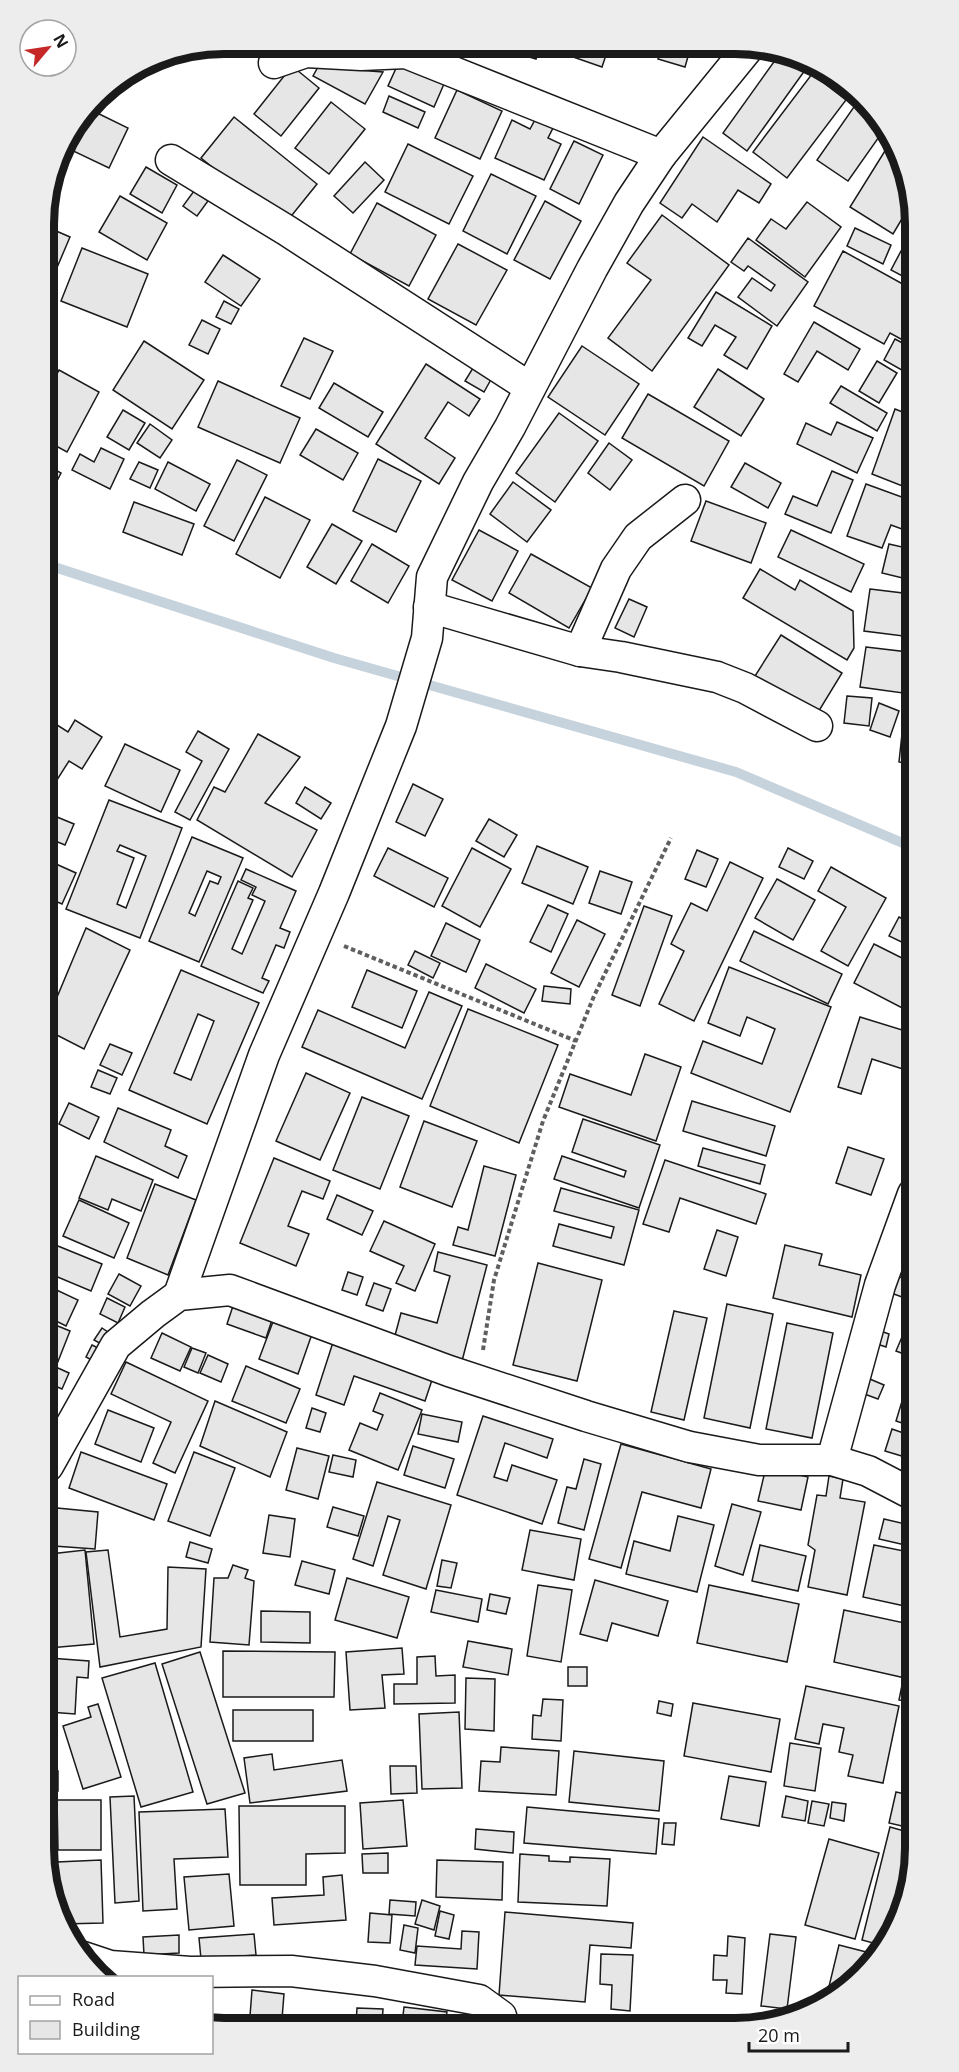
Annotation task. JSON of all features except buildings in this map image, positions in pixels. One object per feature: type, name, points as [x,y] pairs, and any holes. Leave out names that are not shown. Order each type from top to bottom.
[{"type":"street","points":[[274,63],[300,54]]},
{"type":"street","points":[[343,54],[384,54]]},
{"type":"street","points":[[409,54],[662,155]]},
{"type":"street","points":[[179,1295],[264,1055],[401,726],[427,638],[432,577],[478,482],[510,427],[529,387],[624,213],[662,155],[743,54]]},
{"type":"street","points":[[171,160],[286,230],[529,387]]},
{"type":"street","points":[[580,651],[616,569],[638,537],[685,500]]},
{"type":"street","points":[[429,607],[580,651],[717,677],[745,688],[818,726]]},
{"type":"street","points":[[832,1460],[880,1285],[905,1231]]},
{"type":"street","points":[[54,1455],[116,1345],[179,1295],[230,1290],[478,1380],[690,1447],[759,1460],[832,1460],[868,1471],[905,1490]]},
{"type":"street","points":[[103,1967],[190,1972],[291,1971],[375,1981],[479,2000],[502,2018]]},
{"type":"path","points":[[478,1380],[494,1280],[543,1121],[594,996],[671,838]]},
{"type":"path","points":[[316,934],[576,1041]]},
{"type":"waterway","points":[[54,567],[334,658],[736,772],[905,844]]}]
